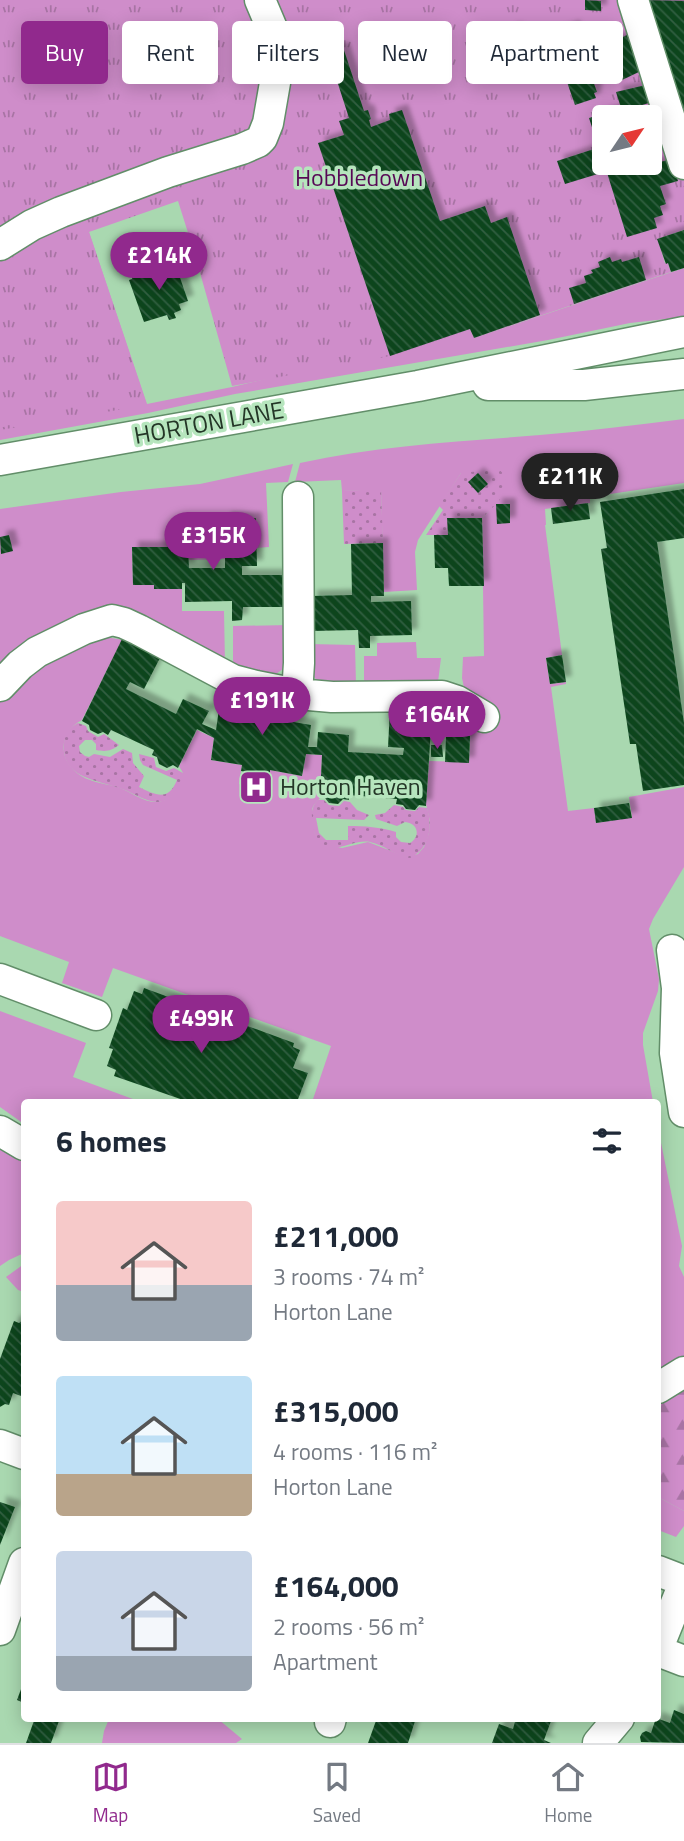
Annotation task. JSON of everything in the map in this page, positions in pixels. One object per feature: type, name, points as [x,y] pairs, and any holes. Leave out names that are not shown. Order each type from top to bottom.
[{"type":"street","points":[[0,245],[32,225],[61,212],[175,169],[258,142],[268,123],[280,54],[260,0]]},
{"type":"street","points":[[633,0],[684,164]]},
{"type":"street","name":"HORTON LANE","points":[[0,460],[418,386],[684,332]]},
{"type":"street","name":"HORTON LANE","points":[[418,386],[584,384],[684,374]]},
{"type":"street","points":[[296,694],[299,663],[298,497]]},
{"type":"street","points":[[0,686],[37,652],[84,629],[112,620],[139,630],[233,680],[256,686],[296,694],[346,698],[442,696],[457,701],[484,717]]},
{"type":"street","points":[[672,950],[677,988],[676,1053],[684,1112]]},
{"type":"street","points":[[0,979],[96,1015]]},
{"type":"street","points":[[0,1131],[21,1143]]},
{"type":"street","points":[[661,1386],[684,1372]]},
{"type":"street","points":[[0,1445],[21,1453]]},
{"type":"street","points":[[0,1630],[21,1571]]},
{"type":"street","points":[[661,1571],[684,1582],[661,1641]]},
{"type":"street","points":[[661,1650],[684,1661]]},
{"type":"street","points":[[598,1743],[616,1722]]},
{"type":"green space","name":"Hobbledown","points":[[0,0],[684,0],[684,230],[658,239],[665,263],[668,263],[671,272],[474,338],[470,329],[390,356],[232,386],[178,201],[89,232],[147,405],[0,430]]},
{"type":"green space","points":[[89,232],[147,404],[232,387],[470,329],[474,338],[684,268],[684,317],[630,323],[548,340],[235,394],[0,440],[0,398]]},
{"type":"green space","points":[[684,419],[684,483],[590,497],[590,503],[545,509],[562,655],[546,658],[550,684],[566,682],[551,687],[568,811],[594,808],[596,823],[632,817],[629,797],[684,787],[684,867],[649,929],[659,979],[658,991],[643,1033],[652,1099],[313,1099],[331,1046],[113,968],[102,997],[62,983],[69,962],[0,936],[0,701],[16,685],[43,666],[82,645],[101,639],[122,640],[82,720],[65,737],[66,760],[81,776],[117,787],[148,801],[160,802],[174,794],[180,785],[183,773],[179,766],[197,730],[214,738],[211,760],[242,765],[239,784],[267,790],[270,770],[302,776],[306,754],[322,755],[320,798],[312,809],[315,834],[321,843],[342,848],[368,842],[407,857],[418,854],[429,833],[430,821],[426,804],[429,761],[469,762],[471,721],[462,678],[463,657],[484,656],[482,518],[499,500],[461,473],[418,540],[415,552],[417,590],[384,592],[381,490],[342,491],[341,480],[295,482],[300,463],[390,448],[576,432]]},
{"type":"green space","points":[[293,464],[288,482],[266,483],[269,547],[256,548],[255,518],[225,518],[226,559],[189,560],[188,547],[132,547],[133,585],[154,585],[154,589],[182,589],[182,611],[224,611],[225,664],[140,619],[0,667],[0,509],[200,484]]},
{"type":"green space","points":[[499,469],[504,476],[506,489],[499,501],[482,518],[448,518],[448,535],[426,535],[443,510],[439,506],[461,473]]},
{"type":"green space","points":[[381,489],[383,543],[344,544],[342,491]]},
{"type":"green space","points":[[289,625],[286,667],[273,676],[233,667],[233,626]]},
{"type":"green space","points":[[416,642],[417,658],[441,658],[438,682],[364,685],[364,656],[377,656],[377,643]]},
{"type":"green space","points":[[309,644],[355,645],[356,684],[319,682],[312,675]]},
{"type":"green space","points":[[78,723],[86,726],[88,731],[98,737],[104,734],[119,745],[100,751],[96,750],[96,744],[92,740],[85,740],[79,746],[80,752],[85,756],[94,754],[110,757],[123,749],[132,753],[133,763],[144,776],[139,787],[156,794],[166,794],[177,780],[143,765],[139,754],[154,758],[156,767],[166,771],[174,768],[183,773],[183,781],[176,793],[163,801],[149,801],[75,771],[65,756],[64,744],[68,731]]},
{"type":"green space","points":[[318,800],[339,806],[344,801],[350,802],[357,810],[369,815],[364,820],[316,818],[319,833],[326,840],[348,840],[348,826],[360,826],[396,832],[396,837],[401,842],[410,843],[417,834],[413,825],[405,822],[397,826],[376,819],[375,815],[385,813],[394,805],[415,811],[419,807],[427,808],[430,829],[426,843],[410,858],[370,842],[328,848],[321,845],[316,838],[313,825],[312,811]]},
{"type":"green space","points":[[0,1011],[86,1043],[73,1077],[133,1099],[21,1099],[21,1122],[0,1107]]},
{"type":"green space","points":[[661,1143],[682,1246],[679,1266],[684,1277],[684,1357],[661,1371]]},
{"type":"green space","points":[[0,1148],[21,1161],[21,1254],[0,1266]]},
{"type":"green space","points":[[21,1266],[21,1291],[18,1290],[6,1277]]},
{"type":"green space","points":[[684,1387],[684,1511],[661,1499],[661,1398]]},
{"type":"green space","points":[[661,1499],[684,1511],[684,1526],[676,1537],[661,1531]]},
{"type":"green space","points":[[108,1722],[222,1722],[242,1739],[236,1743],[102,1743]]},
{"type":"building","points":[[585,0],[601,1],[601,11],[585,10]]},
{"type":"building","points":[[644,0],[684,1],[684,135]]},
{"type":"building","points":[[627,35],[643,70],[623,80],[623,37]]},
{"type":"building","points":[[344,50],[364,111],[368,110],[371,127],[390,120],[389,114],[402,110],[440,221],[485,206],[491,223],[507,217],[540,315],[474,338],[470,329],[390,356],[318,143],[344,135],[339,121],[349,118],[338,84],[344,84]]},
{"type":"building","points":[[568,84],[594,84],[596,98],[575,105]]},
{"type":"building","points":[[650,84],[656,101],[642,105],[620,105],[616,92]]},
{"type":"building","points":[[592,150],[592,175],[594,175],[565,184],[557,161]]},
{"type":"building","points":[[671,159],[678,181],[660,186],[666,204],[660,206],[663,215],[654,218],[657,228],[627,237],[608,175],[662,175],[662,162]]},
{"type":"building","points":[[684,230],[684,268],[671,272],[657,239]]},
{"type":"building","points":[[610,257],[612,262],[621,259],[622,262],[639,257],[646,280],[574,304],[569,288],[586,283],[584,276],[600,267],[598,262]]},
{"type":"building","points":[[167,261],[171,265],[175,263],[188,301],[179,304],[181,310],[174,313],[176,318],[169,320],[167,315],[144,322],[129,280],[132,279],[133,273],[143,270],[148,273],[155,270],[156,265]]},
{"type":"building","points":[[478,473],[488,484],[478,493],[468,482]]},
{"type":"building","points":[[684,489],[684,538],[657,542],[684,723],[684,785],[643,791],[636,744],[630,744],[601,549],[607,548],[600,502]]},
{"type":"building","points":[[588,503],[590,519],[553,524],[551,508]]},
{"type":"building","points":[[496,504],[510,504],[510,523],[497,524]]},
{"type":"building","points":[[225,518],[256,518],[257,566],[242,566],[242,575],[283,575],[283,607],[243,607],[242,620],[232,621],[232,601],[185,602],[185,583],[182,583],[182,589],[154,589],[154,585],[133,585],[132,547],[188,547],[189,568],[225,568]]},
{"type":"building","points":[[447,518],[482,518],[484,586],[449,586],[448,568],[435,568],[434,535],[448,535]]},
{"type":"building","points":[[9,535],[13,551],[1,554],[0,537]]},
{"type":"building","points":[[383,543],[384,596],[371,596],[371,602],[411,601],[412,635],[370,636],[370,648],[359,648],[358,630],[312,631],[311,596],[352,595],[351,544]]},
{"type":"building","points":[[123,637],[161,656],[144,689],[130,682],[126,689],[176,714],[183,699],[209,711],[202,724],[216,730],[219,709],[257,715],[259,700],[278,704],[276,719],[311,725],[308,747],[317,747],[318,732],[349,735],[348,752],[403,755],[404,748],[388,747],[390,709],[432,712],[426,806],[419,805],[415,810],[406,809],[403,805],[396,804],[397,799],[349,795],[349,800],[343,799],[338,804],[329,803],[325,798],[320,798],[322,755],[306,754],[302,776],[270,770],[270,776],[241,771],[242,765],[211,760],[214,738],[197,729],[178,768],[173,765],[167,768],[159,764],[157,757],[152,755],[154,750],[111,730],[108,735],[90,730],[89,725],[82,721]]},
{"type":"building","points":[[562,655],[566,682],[550,684],[546,658]]},
{"type":"building","points":[[446,736],[470,736],[469,763],[445,762]]},
{"type":"building","points":[[431,745],[442,745],[443,757],[431,757]]},
{"type":"building","points":[[629,803],[632,818],[596,823],[594,808]]},
{"type":"building","points":[[144,988],[294,1043],[293,1047],[300,1050],[293,1068],[308,1073],[298,1099],[180,1099],[114,1076],[116,1070],[107,1066],[113,1049],[109,1048],[123,1008],[127,1010],[134,991],[142,994]]},
{"type":"building","points":[[14,1321],[21,1321],[21,1396],[13,1393],[9,1405],[0,1407],[0,1359]]},
{"type":"building","points":[[0,1502],[15,1507],[0,1545]]},
{"type":"building","points":[[674,1710],[684,1714],[684,1743],[641,1742],[642,1733],[651,1733],[655,1722],[661,1720],[670,1723]]},
{"type":"building","points":[[34,1722],[59,1722],[51,1743],[26,1743]]},
{"type":"building","points":[[376,1722],[415,1722],[408,1743],[368,1743]]},
{"type":"building","points":[[515,1722],[551,1722],[544,1740],[551,1743],[492,1743],[499,1724],[513,1729]]},
{"type":"place","name":"Horton Haven","points":[[256,787]]}]
